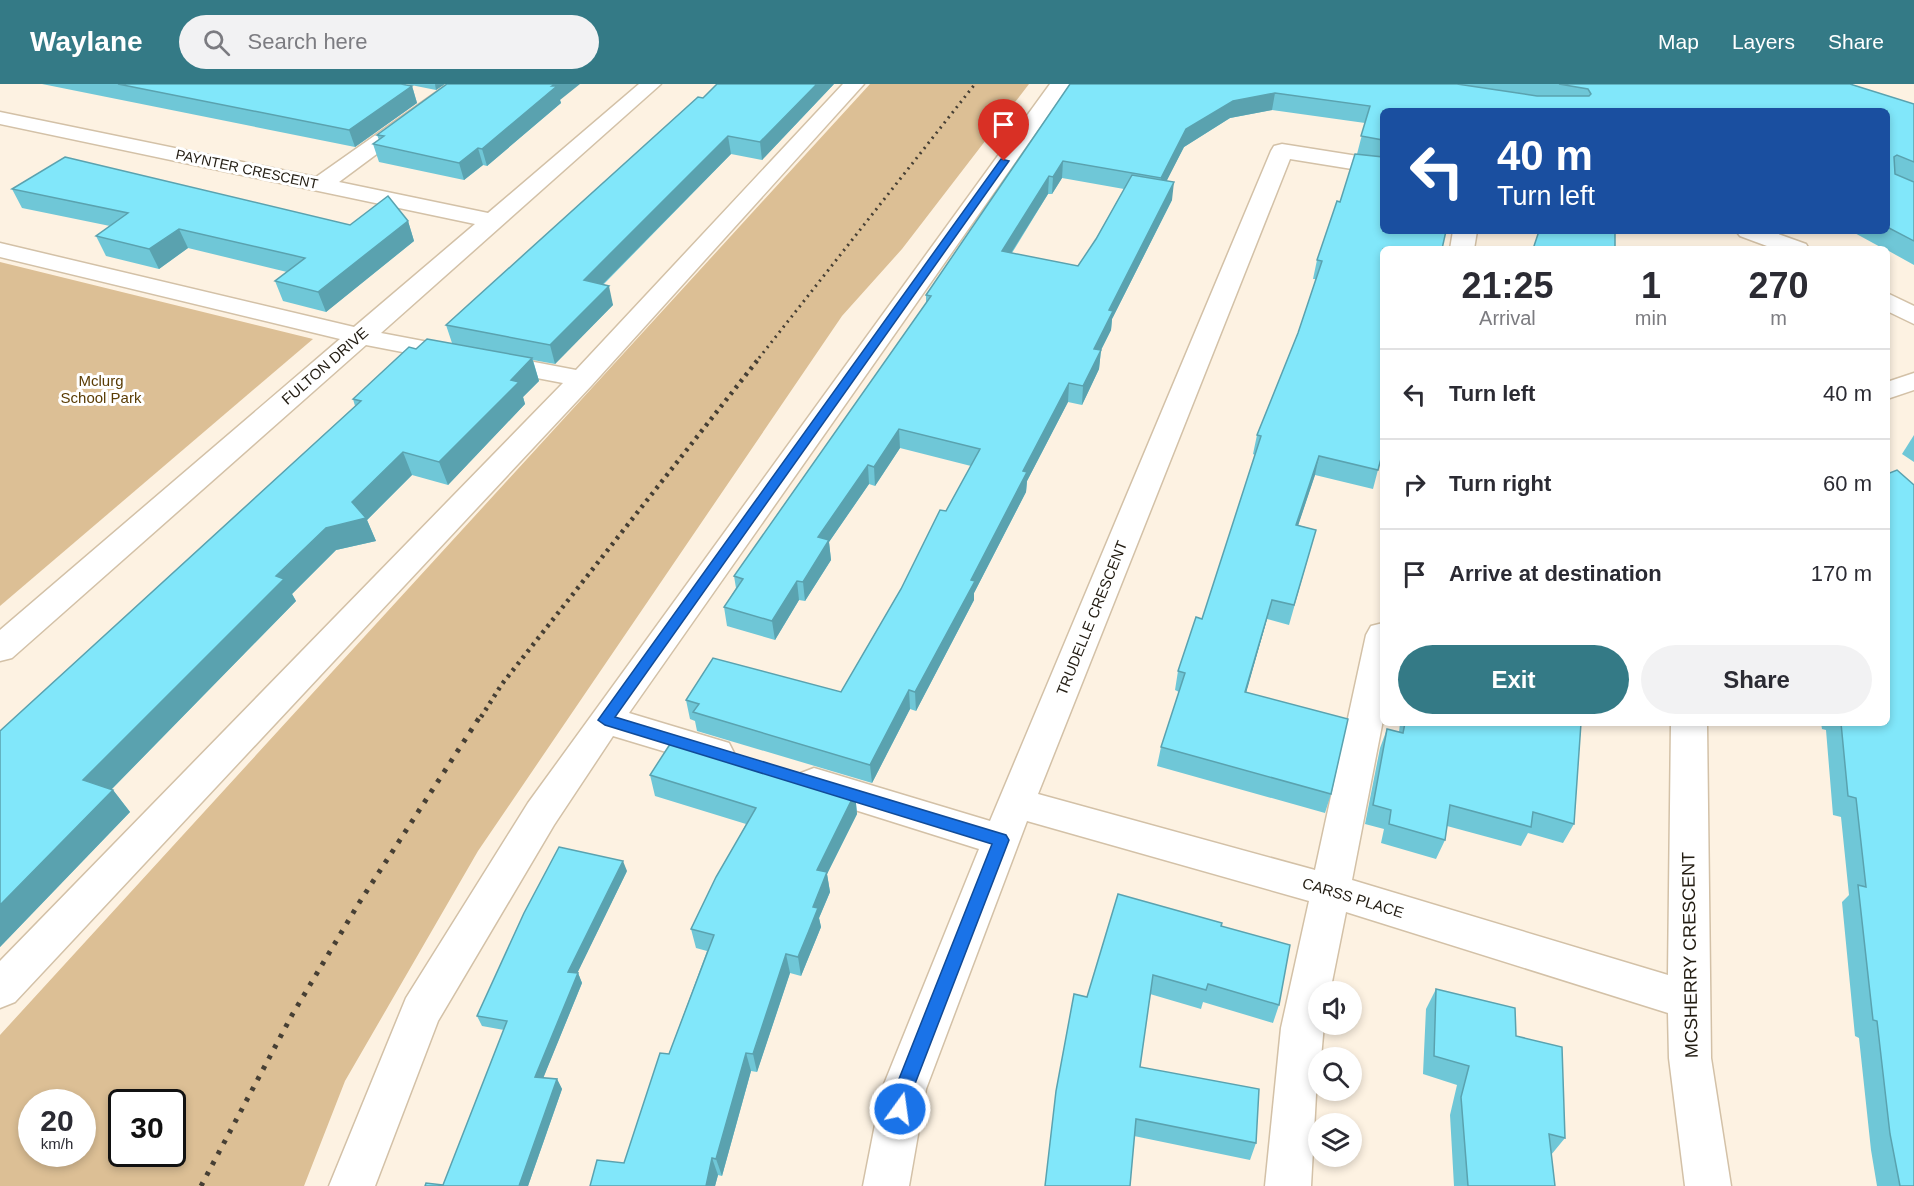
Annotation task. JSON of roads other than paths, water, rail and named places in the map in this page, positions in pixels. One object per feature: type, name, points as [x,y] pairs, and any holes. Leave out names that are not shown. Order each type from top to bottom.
[{"type":"street","points":[[320,185],[461,84]]},
{"type":"street","name":"FULTON DRIVE","points":[[0,649],[651,84]]},
{"type":"street","points":[[0,989],[582,379],[854,84]]},
{"type":"street","points":[[352,1186],[421,1012],[541,814],[605,720],[1059,84]]},
{"type":"street","points":[[418,95],[441,99]]},
{"type":"street","name":"PAYNTER CRESCENT","points":[[0,118],[494,221]]},
{"type":"street","name":"TRUDELLE CRESCENT","points":[[886,1186],[904,1089],[1001,840],[1282,151],[1380,167]]},
{"type":"street","points":[[1756,234],[1789,246]]},
{"type":"street","points":[[0,250],[358,336],[582,379]]},
{"type":"street","points":[[1890,303],[1914,316]]},
{"type":"street","points":[[1890,390],[1914,381]]},
{"type":"street","points":[[1288,1186],[1302,1028],[1380,649]]},
{"type":"street","points":[[605,720],[752,764]]},
{"type":"street","name":"MCSHERRY CRESCENT","points":[[1689,726],[1688,1000],[1690,1058],[1708,1186]]},
{"type":"street","points":[[786,775],[1001,840]]},
{"type":"street","name":"CARSS PLACE","points":[[1017,803],[1329,890],[1688,1000]]},
{"type":"railway","points":[[759,358],[975,84]]},
{"type":"railway","points":[[481,717],[502,684],[760,357]]},
{"type":"railway","points":[[201,1186],[292,1015],[359,903],[481,715]]},
{"type":"park label","name":"Mclurg School Park","points":[[101,390]]}]
